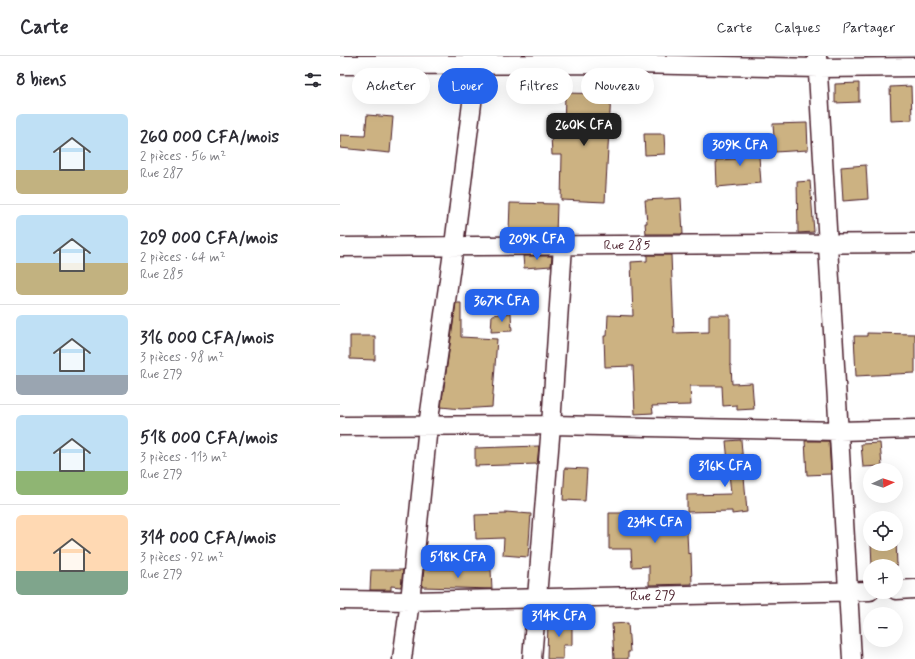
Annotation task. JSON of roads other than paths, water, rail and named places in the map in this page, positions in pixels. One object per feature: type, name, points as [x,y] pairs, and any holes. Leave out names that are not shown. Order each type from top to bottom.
[{"type":"street","points":[[402,659],[410,601],[428,426],[454,246],[478,60]]},
{"type":"street","points":[[340,65],[478,60],[634,64],[818,62],[915,67]]},
{"type":"street","points":[[818,62],[852,659]]},
{"type":"street","name":"Rue 285","points":[[340,247],[915,243]]},
{"type":"street","points":[[532,659],[551,424],[563,246]]},
{"type":"street","points":[[340,426],[551,424],[839,431],[915,429]]},
{"type":"street","points":[[903,590],[915,589]]},
{"type":"street","name":"Rue 279","points":[[340,600],[410,601],[863,591]]}]
